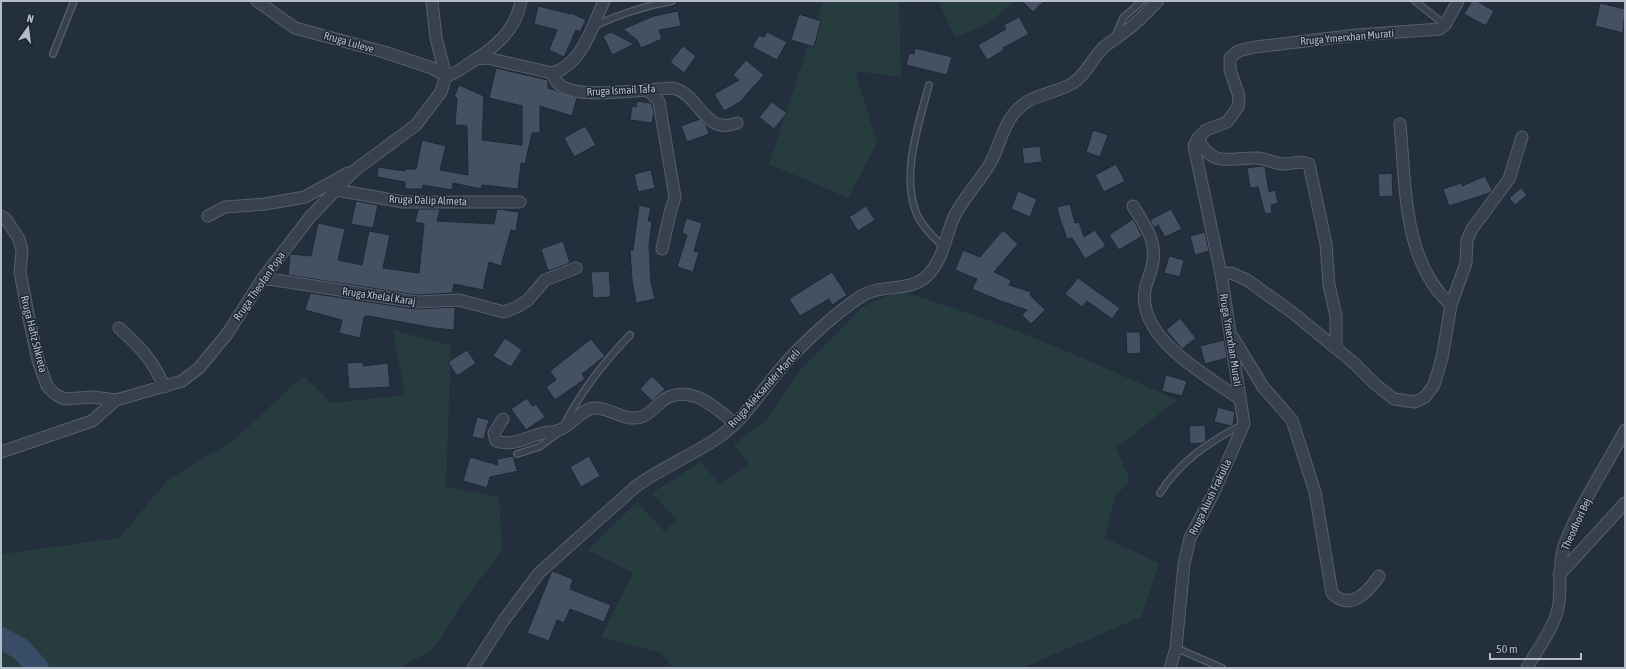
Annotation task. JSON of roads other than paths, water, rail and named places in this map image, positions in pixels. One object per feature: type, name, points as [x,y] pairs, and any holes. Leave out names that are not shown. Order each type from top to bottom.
[{"type":"street","name":"Rruga Luleve","points":[[257,1],[295,28],[384,52],[432,68],[446,76]]},
{"type":"street","points":[[432,1],[436,38],[446,76],[452,75],[499,43],[510,30],[519,14],[521,1]]},
{"type":"street","points":[[476,59],[487,58],[552,73],[560,71],[571,64],[592,27],[604,1]]},
{"type":"street","name":"Rruga Aleksandër Marteli","points":[[473,668],[504,620],[549,564],[650,476],[715,439],[735,424],[790,358],[831,319],[862,296],[877,289],[915,284],[924,278],[933,269],[944,249],[953,220],[966,195],[991,161],[1004,130],[1020,106],[1032,98],[1072,83],[1085,74],[1103,48],[1132,26],[1158,1]]},
{"type":"street","points":[[1445,25],[1458,1]]},
{"type":"street","name":"Rruga Ymerxhan Murati","points":[[1240,399],[1221,274],[1194,146],[1198,138],[1206,130],[1227,122],[1238,106],[1239,96],[1230,70],[1230,58],[1238,51],[1255,46],[1440,29],[1445,25]]},
{"type":"street","name":"Rruga Ismail Tafa","points":[[552,73],[558,84],[570,90],[586,92],[676,88],[689,98],[716,124],[725,127],[737,123]]},
{"type":"street","name":"Rruga Theofan Popa","points":[[1,452],[92,421],[116,400],[182,381],[199,368],[227,334],[263,278],[310,217],[355,170],[416,125],[432,106],[441,92],[446,76]]},
{"type":"street","points":[[640,90],[650,92],[659,102],[675,197],[662,249]]},
{"type":"street","points":[[1400,124],[1408,212],[1416,247],[1440,296],[1450,305]]},
{"type":"street","points":[[1221,274],[1231,273],[1247,280],[1293,313],[1336,348],[1394,399],[1415,402],[1425,397],[1434,385],[1442,358],[1450,305],[1466,264],[1467,240],[1472,229],[1509,179],[1522,137]]},
{"type":"street","points":[[1198,138],[1203,148],[1218,159],[1258,158],[1281,164],[1304,162],[1309,164],[1326,244],[1329,285],[1336,316],[1336,348]]},
{"type":"street","points":[[208,216],[225,207],[265,204],[305,197],[355,170]]},
{"type":"street","name":"Rruga Dalip Almeta","points":[[337,190],[403,202],[520,202]]},
{"type":"street","name":"Rruga Ymerxhan Murati","points":[[1133,206],[1148,230],[1155,250],[1152,268],[1144,291],[1146,310],[1153,329],[1196,369],[1240,399]]},
{"type":"street","name":"Rruga Hafiz Shkreta","points":[[1,216],[13,228],[19,239],[22,250],[20,272],[28,319],[38,360],[47,386],[55,394],[64,399],[93,397],[116,400]]},
{"type":"street","name":"Rruga Xhelal Karaj","points":[[263,278],[416,302],[459,300],[504,312],[517,307],[528,300],[545,280],[576,268]]},
{"type":"street","points":[[119,328],[150,358],[157,369],[164,387]]},
{"type":"street","points":[[1229,331],[1263,387],[1292,420],[1315,492],[1332,593],[1345,602],[1354,600],[1371,587],[1378,576]]},
{"type":"street","points":[[503,419],[494,433],[496,440],[502,443],[516,442],[562,429],[584,412],[593,408],[606,410],[634,419],[643,417],[664,400],[675,395],[688,394],[700,398],[716,407],[735,424]]},
{"type":"street","points":[[1240,399],[1244,424]]},
{"type":"street","name":"Rruga Alush Frakulla","points":[[1170,668],[1176,648],[1184,564],[1190,538],[1214,492],[1244,424]]},
{"type":"street","name":"Theodhori Bej","points":[[1527,668],[1553,622],[1559,603],[1560,560],[1565,544],[1579,513],[1625,430]]},
{"type":"street","points":[[1559,575],[1625,503]]},
{"type":"lane","points":[[53,54],[74,1]]},
{"type":"lane","points":[[592,27],[632,10],[672,1]]},
{"type":"lane","points":[[1114,39],[1123,18],[1142,1]]},
{"type":"lane","points":[[1415,1],[1445,25]]},
{"type":"lane","points":[[929,85],[911,160],[913,200],[916,212],[923,224],[944,249]]},
{"type":"lane","points":[[517,454],[539,447],[562,429],[577,401],[595,374],[630,335]]},
{"type":"lane","points":[[1160,493],[1180,466],[1203,447],[1244,424]]},
{"type":"lane","points":[[1176,648],[1222,668]]},
{"type":"waterway","points":[[1,638],[21,649],[38,668]]}]
